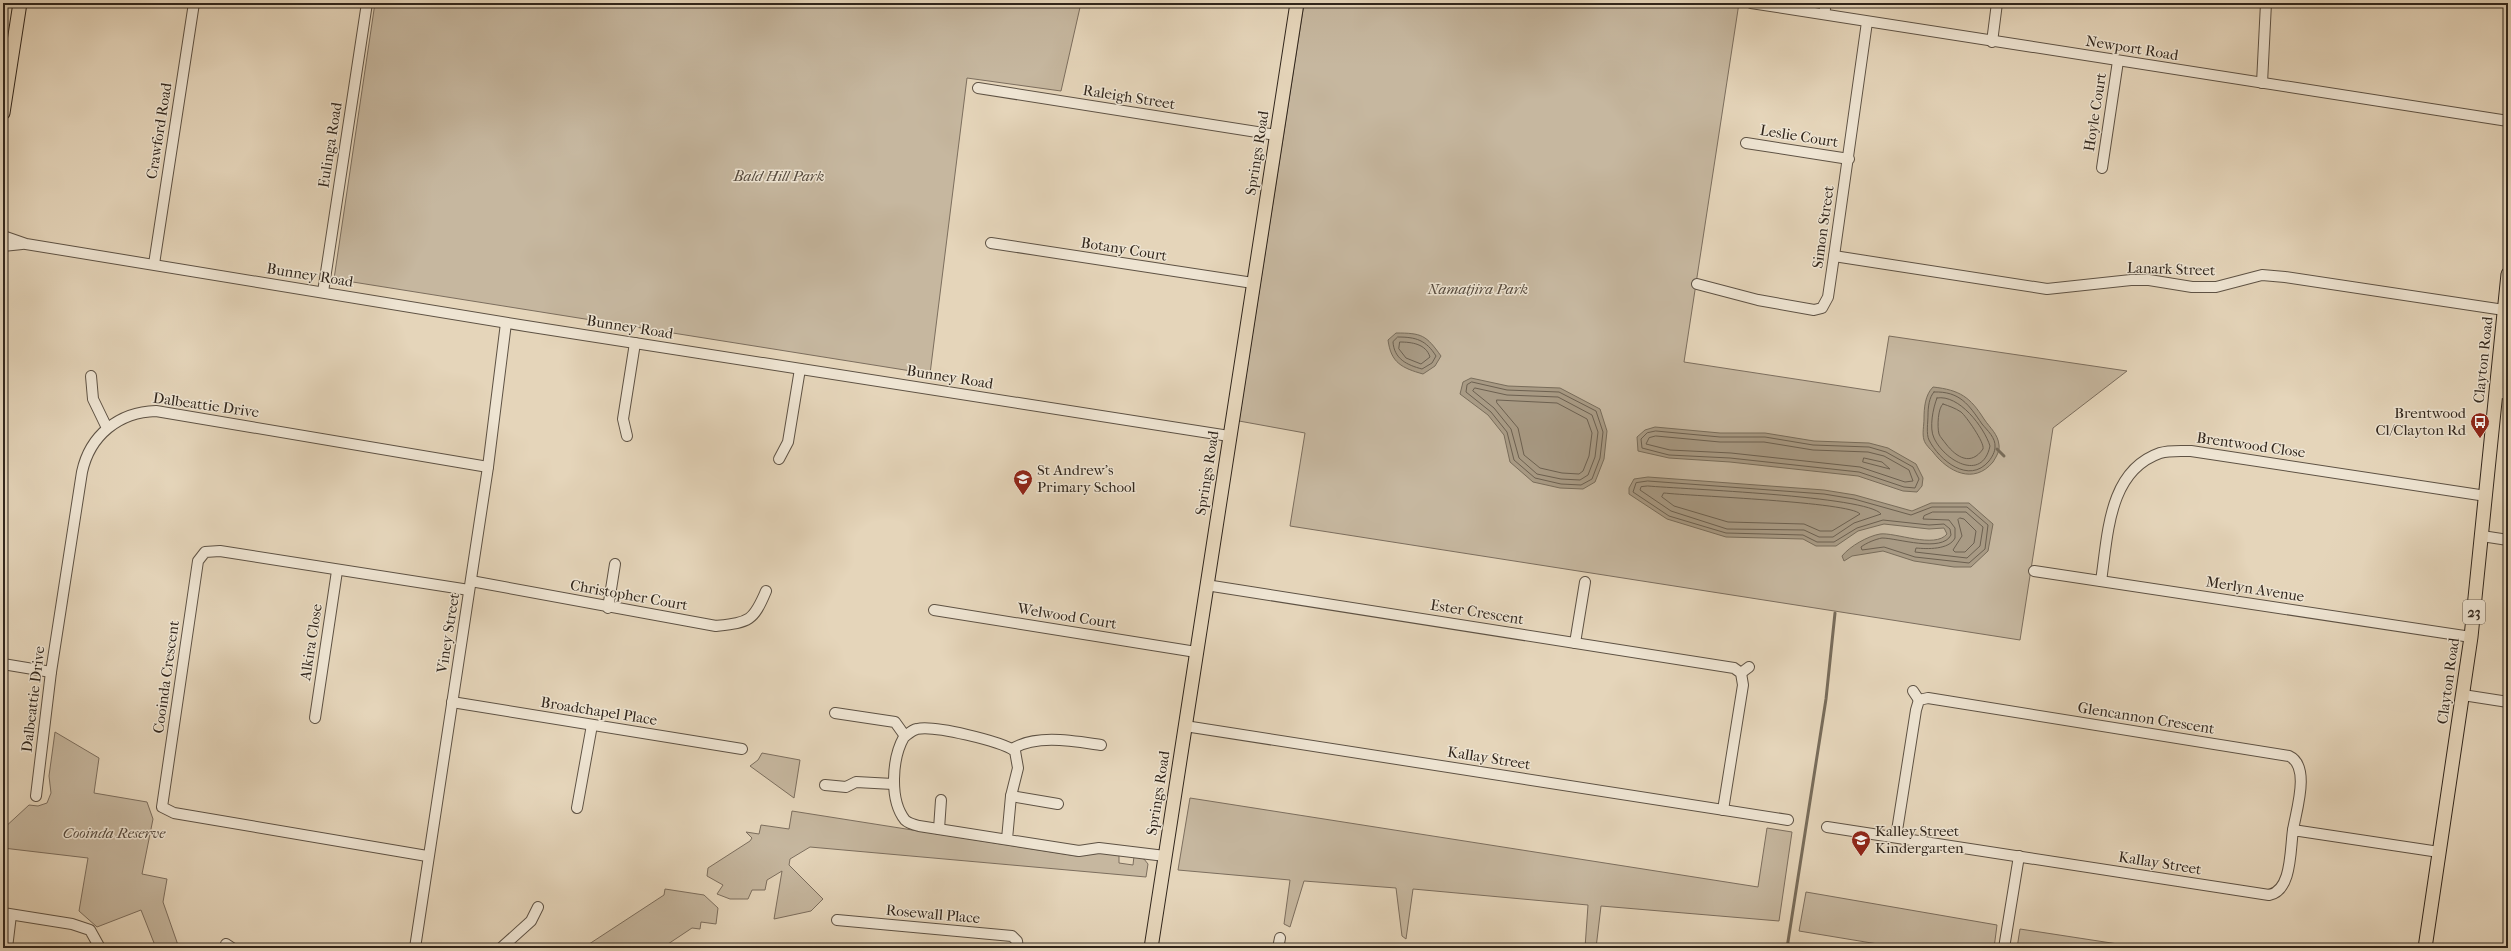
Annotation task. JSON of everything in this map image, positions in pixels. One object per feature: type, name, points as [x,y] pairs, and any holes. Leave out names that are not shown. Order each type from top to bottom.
[{"type":"main road","points":[[3,113],[20,3]]},
{"type":"main road","name":"Springs Road","points":[[1151,948],[1297,3]]},
{"type":"main road","name":"Clayton Road","points":[[2425,948],[2463,696],[2471,637],[2486,496],[2502,393],[2504,310],[2508,274]]},
{"type":"street","name":"Crawford Road","points":[[154,264],[194,3]]},
{"type":"street","name":"Eulinga Road","points":[[323,292],[367,3]]},
{"type":"street","name":"Newport Road","points":[[1751,3],[2508,122]]},
{"type":"street","points":[[1824,14],[1826,3]]},
{"type":"street","points":[[1992,42],[1998,3]]},
{"type":"street","points":[[2262,83],[2266,3]]},
{"type":"street","name":"Simon Street","points":[[1697,284],[1758,300],[1814,310],[1822,308],[1828,297],[1849,159],[1867,22]]},
{"type":"street","name":"Hoyle Court","points":[[2102,168],[2118,61]]},
{"type":"street","name":"Raleigh Street","points":[[978,88],[1276,135]]},
{"type":"street","name":"Leslie Court","points":[[1746,143],[1849,159]]},
{"type":"street","name":"Bunney Road","points":[[3,236],[26,244],[506,323],[1229,436]]},
{"type":"street","name":"Bunney Road","points":[[3,246],[26,244]]},
{"type":"street","name":"Botany Court","points":[[991,244],[1253,283]]},
{"type":"street","name":"Lanark Street","points":[[1834,256],[2047,288],[2131,280],[2149,280],[2192,287],[2216,287],[2262,275],[2285,277],[2504,310]]},
{"type":"street","name":"Viney Street","points":[[415,948],[427,856],[430,848],[488,467],[506,323]]},
{"type":"street","points":[[627,436],[623,419],[635,343]]},
{"type":"street","points":[[779,459],[788,442],[800,369]]},
{"type":"street","points":[[91,376],[93,399],[106,428]]},
{"type":"street","name":"Dalbeattie Drive","points":[[36,796],[51,672],[83,468],[91,447],[106,428],[132,414],[156,411],[488,467]]},
{"type":"street","name":"Brentwood Close","points":[[2101,581],[2113,505],[2122,482],[2137,465],[2161,452],[2191,451],[2486,496]]},
{"type":"street","points":[[2482,536],[2508,540]]},
{"type":"street","name":"Cooinda Crescent","points":[[427,856],[174,813],[162,807],[198,561],[205,552],[220,551],[337,571],[470,586]]},
{"type":"street","points":[[608,608],[615,564]]},
{"type":"street","name":"Alkira Close","points":[[314,718],[337,571]]},
{"type":"street","name":"Merlyn Avenue","points":[[2034,571],[2471,637]]},
{"type":"street","points":[[1575,643],[1585,582]]},
{"type":"street","name":"Ester Crescent","points":[[1206,585],[1745,670],[1723,810]]},
{"type":"street","name":"Christopher Court","points":[[470,586],[716,626],[742,623],[757,612],[766,591]]},
{"type":"street","name":"Welwood Court","points":[[934,610],[1196,652]]},
{"type":"street","points":[[3,664],[51,672]]},
{"type":"street","name":"Glencannon Crescent","points":[[1896,837],[1916,710],[1916,696],[2289,756],[2300,765],[2302,776],[2293,830]]},
{"type":"street","points":[[2463,696],[2508,702]]},
{"type":"street","name":"Broadchapel Place","points":[[452,702],[742,749]]},
{"type":"street","points":[[835,713],[895,722],[905,736]]},
{"type":"street","points":[[577,808],[592,725]]},
{"type":"street","name":"Kallay Street","points":[[1185,726],[1788,820]]},
{"type":"street","points":[[1007,839],[1011,796],[1018,768],[1015,751],[995,740],[926,729],[916,729],[905,736],[900,746],[892,784],[896,803],[905,821],[919,826],[939,830],[1079,850],[1099,848],[1165,856]]},
{"type":"street","points":[[1012,749],[1028,741],[1072,740],[1101,745]]},
{"type":"street","points":[[825,785],[846,787],[856,782],[892,784]]},
{"type":"street","points":[[1011,796],[1058,804]]},
{"type":"street","points":[[939,830],[941,800]]},
{"type":"street","name":"Kallay Street","points":[[1827,827],[2269,895],[2277,892],[2284,883],[2293,830]]},
{"type":"street","points":[[2293,830],[2440,852]]},
{"type":"street","points":[[2004,948],[2019,856]]},
{"type":"street","points":[[501,948],[531,922],[538,907]]},
{"type":"street","points":[[7,948],[7,914],[90,930],[100,948]]},
{"type":"street","name":"Rosewall Place","points":[[837,920],[1012,936],[1018,948]]},
{"type":"green space","name":"Bald Hill Park","points":[[375,3],[1081,3],[1061,91],[967,78],[930,374],[334,279]]},
{"type":"green space","name":"Namatjira Park","points":[[1304,3],[1739,3],[1684,362],[1880,392],[1889,336],[2127,371],[2053,428],[2020,640],[1290,526],[1305,433],[1239,421]]},
{"type":"green space","name":"Cooinda Reserve","points":[[55,732],[99,758],[94,793],[147,802],[153,819],[142,874],[167,879],[163,902],[179,948],[156,948],[141,910],[97,927],[79,911],[88,858],[3,848],[3,829],[29,805],[38,806],[47,803],[51,793],[49,776]]},
{"type":"green space","points":[[762,753],[800,760],[794,798],[750,766],[758,760]]},
{"type":"green space","points":[[1190,798],[1758,887],[1767,828],[1792,832],[1779,921],[1601,906],[1596,948],[1585,948],[1588,905],[1413,889],[1406,939],[1402,936],[1396,888],[1304,881],[1290,927],[1284,924],[1290,880],[1178,870]]},
{"type":"green space","points":[[792,811],[1077,856],[1100,853],[1119,854],[1119,863],[1133,865],[1134,856],[1144,859],[1148,864],[1146,877],[810,847],[790,859],[789,865],[823,899],[811,911],[774,919],[782,871],[767,880],[765,890],[752,890],[748,899],[730,899],[717,894],[723,885],[707,876],[708,868],[750,841],[752,838],[746,832],[759,834],[761,825],[789,829]]},
{"type":"green space","points":[[665,889],[704,895],[718,908],[716,924],[701,922],[700,929],[692,928],[662,948],[583,948],[664,895]]},
{"type":"green space","points":[[1806,892],[1997,925],[1994,948],[1902,948],[1799,931]]},
{"type":"green space","points":[[2020,929],[2144,948],[2017,948]]},
{"type":"water","points":[[1396,333],[1418,335],[1427,339],[1441,356],[1435,366],[1423,374],[1403,367],[1392,354],[1388,340]]},
{"type":"water","points":[[1471,378],[1508,386],[1560,388],[1600,409],[1607,431],[1604,459],[1595,482],[1583,489],[1560,488],[1533,482],[1510,462],[1504,435],[1488,415],[1460,394],[1463,382]]},
{"type":"water","points":[[1933,387],[1950,390],[1969,400],[1979,411],[1995,434],[1999,445],[1998,452],[1993,462],[1986,469],[1978,473],[1970,474],[1954,470],[1939,459],[1925,443],[1923,435],[1925,406],[1928,394]]},
{"type":"water","points":[[1655,427],[1720,433],[1765,433],[1814,441],[1869,443],[1888,448],[1916,464],[1923,478],[1922,486],[1917,492],[1903,491],[1858,476],[1730,462],[1669,458],[1638,451],[1637,437],[1645,430]]},
{"type":"water","points":[[1648,477],[1824,490],[1855,495],[1912,511],[1931,503],[1969,503],[1993,524],[1988,551],[1971,567],[1954,567],[1914,561],[1883,551],[1852,556],[1844,561],[1842,556],[1850,549],[1860,542],[1875,535],[1887,534],[1915,539],[1934,540],[1947,534],[1944,528],[1929,529],[1884,524],[1858,531],[1836,546],[1816,546],[1803,539],[1726,537],[1667,519],[1629,494],[1629,488],[1634,479]]},
{"type":"waterway","points":[[1997,449],[2004,456]]},
{"type":"waterway","points":[[1787,948],[1826,699],[1835,613]]},
{"type":"place","name":"Brentwood Cl/Clayton Rd","points":[[2480,439]]},
{"type":"place","name":"St Andrew's Primary School","points":[[1023,496]]},
{"type":"place","name":"Kalley Street Kindergarten","points":[[1861,857]]}]
